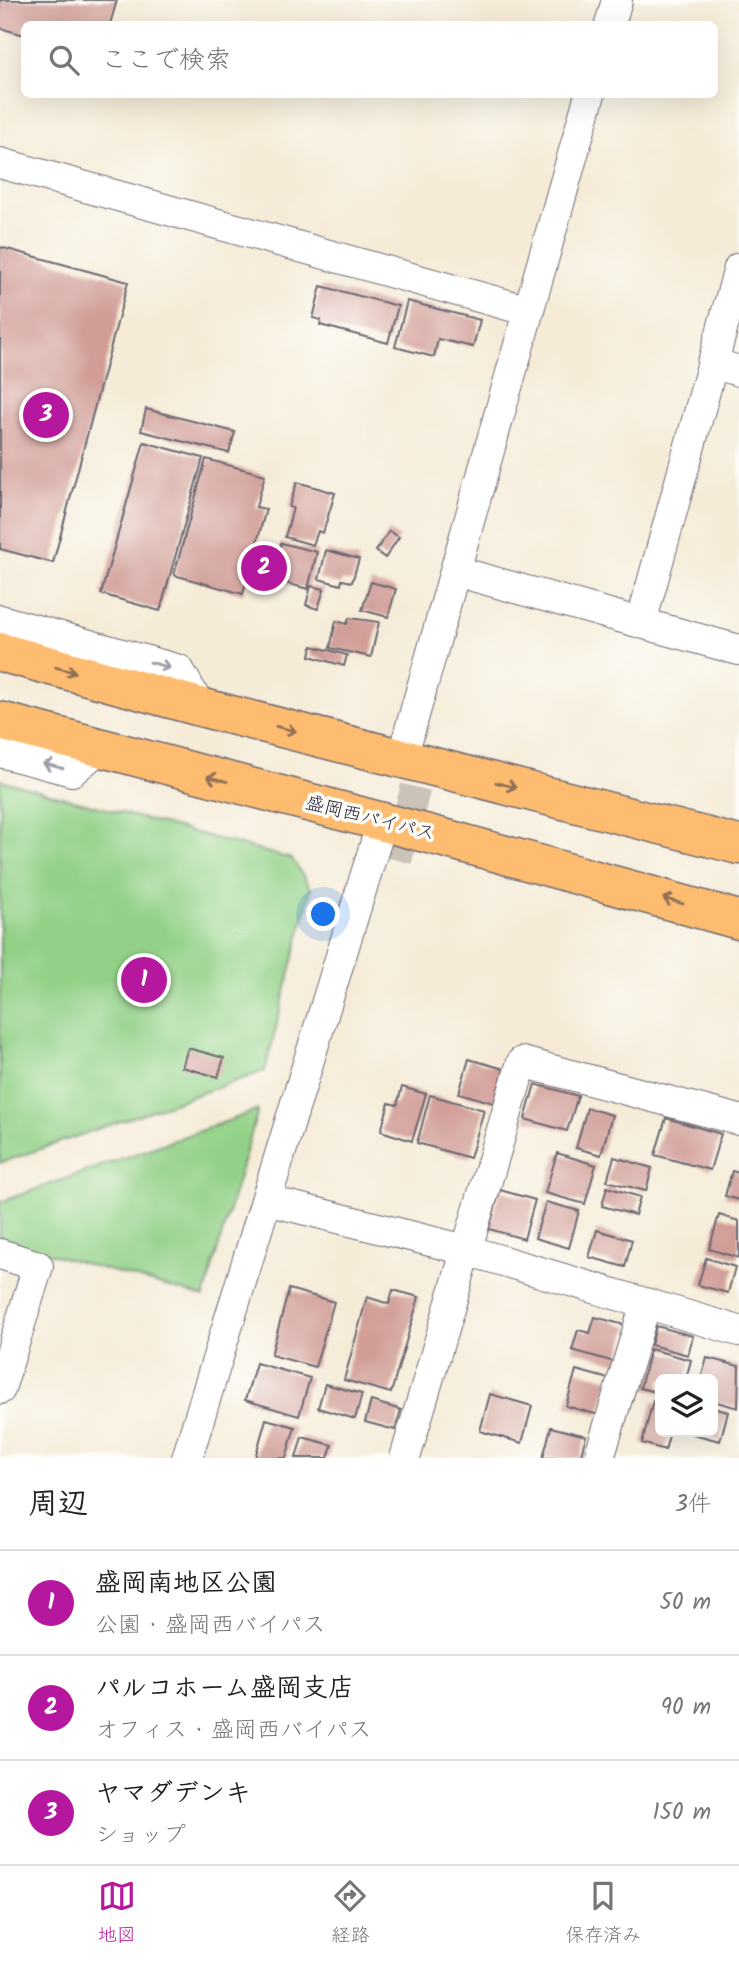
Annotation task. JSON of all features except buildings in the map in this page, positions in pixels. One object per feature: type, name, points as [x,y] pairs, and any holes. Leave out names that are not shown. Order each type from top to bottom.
[{"type":"highway","points":[[0,652],[200,707],[739,845]]},
{"type":"highway","name":"盛岡西バイパス","points":[[0,721],[739,920]]},
{"type":"street","points":[[611,21],[617,0]]},
{"type":"street","points":[[402,758],[589,98]]},
{"type":"street","points":[[0,163],[528,311]]},
{"type":"street","points":[[641,623],[726,367],[739,268]]},
{"type":"street","points":[[455,571],[739,650]]},
{"type":"street","points":[[0,620],[179,670],[200,707]]},
{"type":"street","points":[[0,752],[72,771],[100,748]]},
{"type":"street","points":[[187,1458],[382,822]]},
{"type":"street","points":[[405,1458],[522,1062],[739,1120]]},
{"type":"street","points":[[266,1199],[466,1251],[739,1331]]},
{"type":"street","points":[[0,1254],[38,1266],[0,1389]]},
{"type":"street","points":[[600,1458],[646,1303]]},
{"type":"green space","points":[[0,780],[292,859],[311,889],[265,1071],[0,1163]]},
{"type":"green space","points":[[258,1110],[204,1297],[0,1240],[0,1202]]},
{"type":"tunnel","points":[[397,860],[428,739]]},
{"type":"place","name":"ヤマダデンキ","points":[[46,415]]},
{"type":"place","name":"パルコホーム盛岡支店","points":[[264,568]]},
{"type":"place","name":"盛岡南地区公園","points":[[144,980]]}]
